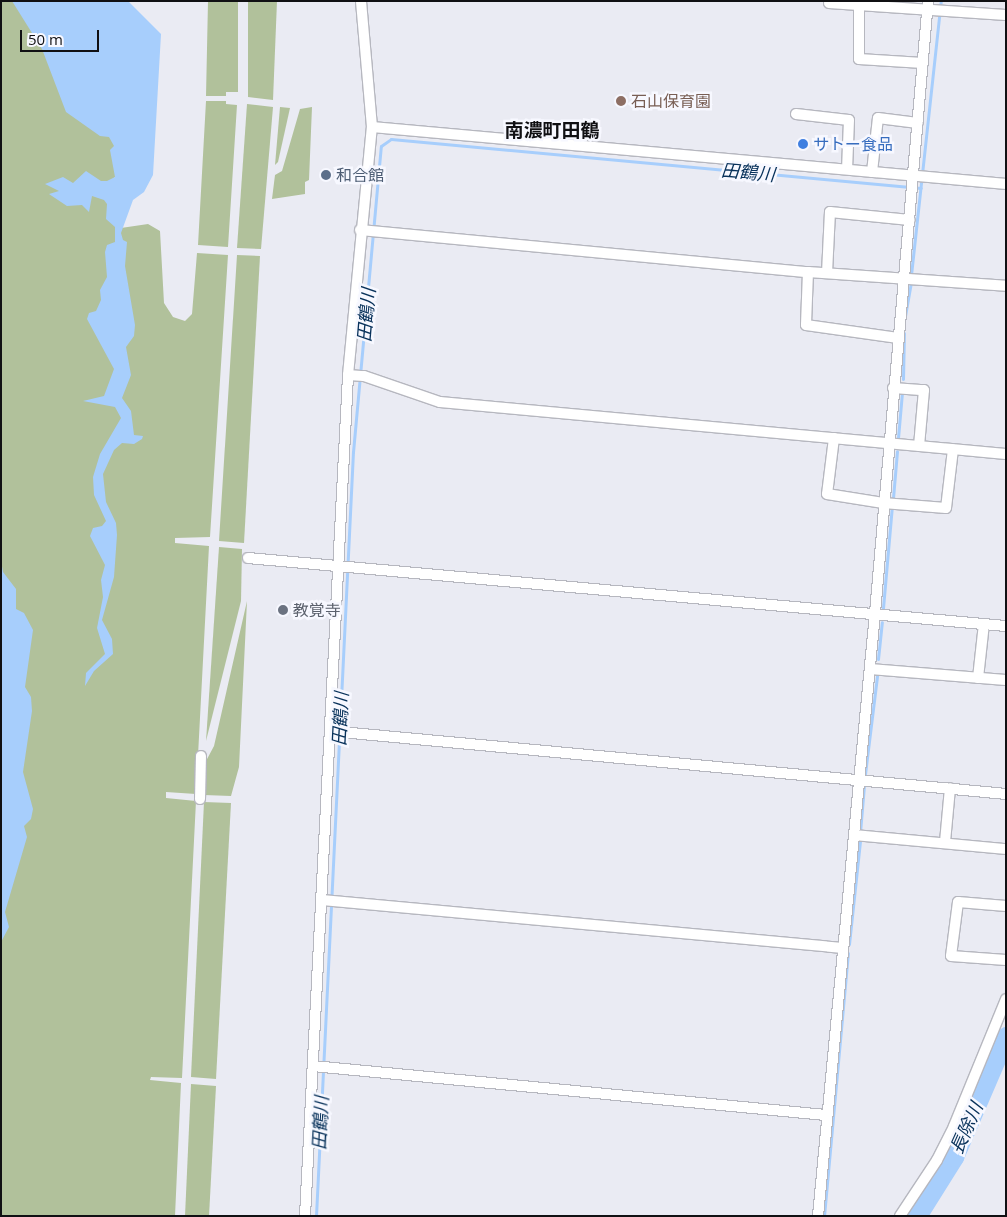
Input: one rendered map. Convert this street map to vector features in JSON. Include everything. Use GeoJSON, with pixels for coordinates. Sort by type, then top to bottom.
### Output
{"type":"FeatureCollection","features":[{"type":"Feature","properties":{"kind":"street"},"geometry":{"type":"LineString","coordinates":[[305,1216],[324,900],[350,375],[372,126],[361,1]]}},
{"type":"Feature","properties":{"kind":"street"},"geometry":{"type":"LineString","coordinates":[[828,3],[859,6],[929,6],[1006,15]]}},
{"type":"Feature","properties":{"kind":"street"},"geometry":{"type":"LineString","coordinates":[[859,6],[859,59],[923,63]]}},
{"type":"Feature","properties":{"kind":"street"},"geometry":{"type":"LineString","coordinates":[[818,1216],[826,1114],[875,613],[903,278],[912,196],[918,177],[918,123],[929,6]]}},
{"type":"Feature","properties":{"kind":"street"},"geometry":{"type":"LineString","coordinates":[[796,114],[849,120],[847,170]]}},
{"type":"Feature","properties":{"kind":"street"},"geometry":{"type":"LineString","coordinates":[[872,172],[878,118],[918,123]]}},
{"type":"Feature","properties":{"kind":"street"},"geometry":{"type":"LineString","coordinates":[[372,126],[1006,184]]}},
{"type":"Feature","properties":{"kind":"street"},"geometry":{"type":"LineString","coordinates":[[827,274],[830,212],[910,220]]}},
{"type":"Feature","properties":{"kind":"street"},"geometry":{"type":"LineString","coordinates":[[362,230],[827,274],[1006,286]]}},
{"type":"Feature","properties":{"kind":"street"},"geometry":{"type":"LineString","coordinates":[[808,272],[806,325],[898,338]]}},
{"type":"Feature","properties":{"kind":"street"},"geometry":{"type":"LineString","coordinates":[[350,375],[364,376],[440,402],[1006,454]]}},
{"type":"Feature","properties":{"kind":"street"},"geometry":{"type":"LineString","coordinates":[[894,388],[924,390],[919,446]]}},
{"type":"Feature","properties":{"kind":"street"},"geometry":{"type":"LineString","coordinates":[[834,438],[827,494],[883,503],[946,508],[953,449]]}},
{"type":"Feature","properties":{"kind":"street"},"geometry":{"type":"LineString","coordinates":[[248,558],[355,565],[1006,626]]}},
{"type":"Feature","properties":{"kind":"street"},"geometry":{"type":"LineString","coordinates":[[978,678],[984,624]]}},
{"type":"Feature","properties":{"kind":"street"},"geometry":{"type":"LineString","coordinates":[[870,668],[1006,680]]}},
{"type":"Feature","properties":{"kind":"street"},"geometry":{"type":"LineString","coordinates":[[331,732],[1006,794]]}},
{"type":"Feature","properties":{"kind":"street"},"geometry":{"type":"LineString","coordinates":[[200,799],[201,756]]}},
{"type":"Feature","properties":{"kind":"street"},"geometry":{"type":"LineString","coordinates":[[945,842],[950,788]]}},
{"type":"Feature","properties":{"kind":"street"},"geometry":{"type":"LineString","coordinates":[[854,835],[1006,849]]}},
{"type":"Feature","properties":{"kind":"street"},"geometry":{"type":"LineString","coordinates":[[324,900],[843,948]]}},
{"type":"Feature","properties":{"kind":"street"},"geometry":{"type":"LineString","coordinates":[[1006,906],[958,902],[951,956],[1006,960]]}},
{"type":"Feature","properties":{"kind":"street"},"geometry":{"type":"LineString","coordinates":[[900,1216],[937,1160],[954,1126],[1006,999]]}},
{"type":"Feature","properties":{"kind":"street"},"geometry":{"type":"LineString","coordinates":[[314,1066],[826,1114]]}},
{"type":"Feature","properties":{"kind":"green space"},"geometry":{"type":"Polygon","coordinates":[[[1,1],[76,1],[113,133],[118,170],[113,181],[121,228],[148,224],[160,231],[164,303],[173,317],[185,321],[192,314],[197,253],[228,255],[210,537],[175,538],[175,543],[209,546],[196,794],[166,792],[166,798],[196,801],[182,1078],[151,1077],[150,1080],[181,1083],[175,1216],[1,1216],[1,1]]]}},
{"type":"Feature","properties":{"kind":"green space"},"geometry":{"type":"Polygon","coordinates":[[[208,1],[238,1],[238,92],[226,92],[226,96],[206,96],[208,1]]]}},
{"type":"Feature","properties":{"kind":"green space"},"geometry":{"type":"Polygon","coordinates":[[[248,1],[277,1],[273,100],[248,97],[248,1]]]}},
{"type":"Feature","properties":{"kind":"green space"},"geometry":{"type":"Polygon","coordinates":[[[206,101],[226,101],[226,104],[237,105],[228,247],[198,245],[206,101]]]}},
{"type":"Feature","properties":{"kind":"green space"},"geometry":{"type":"Polygon","coordinates":[[[247,104],[273,107],[261,249],[237,248],[247,104]]]}},
{"type":"Feature","properties":{"kind":"green space"},"geometry":{"type":"Polygon","coordinates":[[[280,107],[290,108],[278,162],[275,165],[280,107]]]}},
{"type":"Feature","properties":{"kind":"green space"},"geometry":{"type":"Polygon","coordinates":[[[312,107],[309,180],[305,182],[305,194],[272,199],[275,175],[282,171],[300,109],[312,107]]]}},
{"type":"Feature","properties":{"kind":"green space"},"geometry":{"type":"Polygon","coordinates":[[[237,255],[260,256],[244,543],[219,541],[237,255]]]}},
{"type":"Feature","properties":{"kind":"green space"},"geometry":{"type":"Polygon","coordinates":[[[219,547],[242,549],[241,601],[206,741],[219,547]]]}},
{"type":"Feature","properties":{"kind":"green space"},"geometry":{"type":"Polygon","coordinates":[[[247,601],[239,767],[231,796],[204,795],[206,761],[214,746],[247,601]]]}},
{"type":"Feature","properties":{"kind":"green space"},"geometry":{"type":"Polygon","coordinates":[[[204,802],[231,803],[216,1079],[191,1077],[204,802]]]}},
{"type":"Feature","properties":{"kind":"green space"},"geometry":{"type":"Polygon","coordinates":[[[191,1084],[216,1086],[209,1216],[185,1216],[191,1084]]]}},
{"type":"Feature","properties":{"kind":"water"},"geometry":{"type":"Polygon","coordinates":[[[12,1],[128,1],[161,34],[153,175],[144,192],[133,200],[121,233],[123,240],[127,242],[125,266],[135,325],[134,336],[126,347],[131,375],[122,398],[131,411],[134,435],[143,436],[142,439],[134,444],[122,443],[114,450],[103,474],[106,502],[116,523],[117,535],[114,577],[102,620],[112,639],[113,654],[94,671],[85,686],[86,673],[105,654],[97,628],[103,597],[101,580],[105,565],[90,536],[93,528],[102,526],[106,521],[94,495],[93,477],[100,454],[121,418],[115,407],[83,401],[104,396],[114,369],[87,319],[89,313],[96,311],[101,300],[100,290],[107,277],[105,252],[107,245],[115,242],[115,227],[106,219],[107,204],[104,200],[92,196],[89,212],[82,205],[67,206],[49,194],[59,191],[45,184],[63,177],[73,183],[86,171],[101,181],[107,181],[115,177],[110,150],[114,146],[109,137],[100,136],[66,112],[42,49],[12,1]]]}},
{"type":"Feature","properties":{"kind":"water"},"geometry":{"type":"Polygon","coordinates":[[[1,561],[3,572],[16,589],[16,609],[24,613],[33,630],[25,687],[31,697],[32,711],[23,772],[33,809],[31,819],[24,826],[27,837],[5,912],[9,927],[1,942],[1,561]]]}},
{"type":"Feature","properties":{"kind":"waterway","name":"田鶴川"},"geometry":{"type":"LineString","coordinates":[[911,275],[941,1]]}},
{"type":"Feature","properties":{"kind":"waterway","name":"田鶴川"},"geometry":{"type":"LineString","coordinates":[[316,1216],[353,452],[381,146],[391,139],[921,188]]}},
{"type":"Feature","properties":{"kind":"waterway"},"geometry":{"type":"LineString","coordinates":[[905,316],[911,283]]}},
{"type":"Feature","properties":{"kind":"waterway"},"geometry":{"type":"LineString","coordinates":[[903,379],[904,333]]}},
{"type":"Feature","properties":{"kind":"waterway"},"geometry":{"type":"LineString","coordinates":[[898,438],[902,392]]}},
{"type":"Feature","properties":{"kind":"waterway"},"geometry":{"type":"LineString","coordinates":[[893,498],[897,451]]}},
{"type":"Feature","properties":{"kind":"waterway"},"geometry":{"type":"LineString","coordinates":[[883,608],[892,506]]}},
{"type":"Feature","properties":{"kind":"waterway"},"geometry":{"type":"LineString","coordinates":[[878,659],[882,622]]}},
{"type":"Feature","properties":{"kind":"waterway"},"geometry":{"type":"LineString","coordinates":[[865,774],[877,676]]}},
{"type":"Feature","properties":{"kind":"waterway"},"geometry":{"type":"LineString","coordinates":[[860,832],[864,785]]}},
{"type":"Feature","properties":{"kind":"waterway"},"geometry":{"type":"LineString","coordinates":[[849,944],[860,841]]}},
{"type":"Feature","properties":{"kind":"waterway"},"geometry":{"type":"LineString","coordinates":[[824,1216],[848,953]]}},
{"type":"Feature","properties":{"kind":"waterway","name":"長除川"},"geometry":{"type":"LineString","coordinates":[[917,1216],[954,1157],[1006,1036]]}},
{"type":"Feature","properties":{"kind":"place","name":"石山保育園"},"geometry":{"type":"Point","coordinates":[621,101]}},
{"type":"Feature","properties":{"kind":"place","name":"サトー食品"},"geometry":{"type":"Point","coordinates":[803,144]}},
{"type":"Feature","properties":{"kind":"place","name":"和合館"},"geometry":{"type":"Point","coordinates":[326,175]}},
{"type":"Feature","properties":{"kind":"place","name":"教覚寺"},"geometry":{"type":"Point","coordinates":[283,610]}},
{"type":"Feature","properties":{"kind":"district","name":"南濃町田鶴"},"geometry":{"type":"Point","coordinates":[552,131]}}]}
